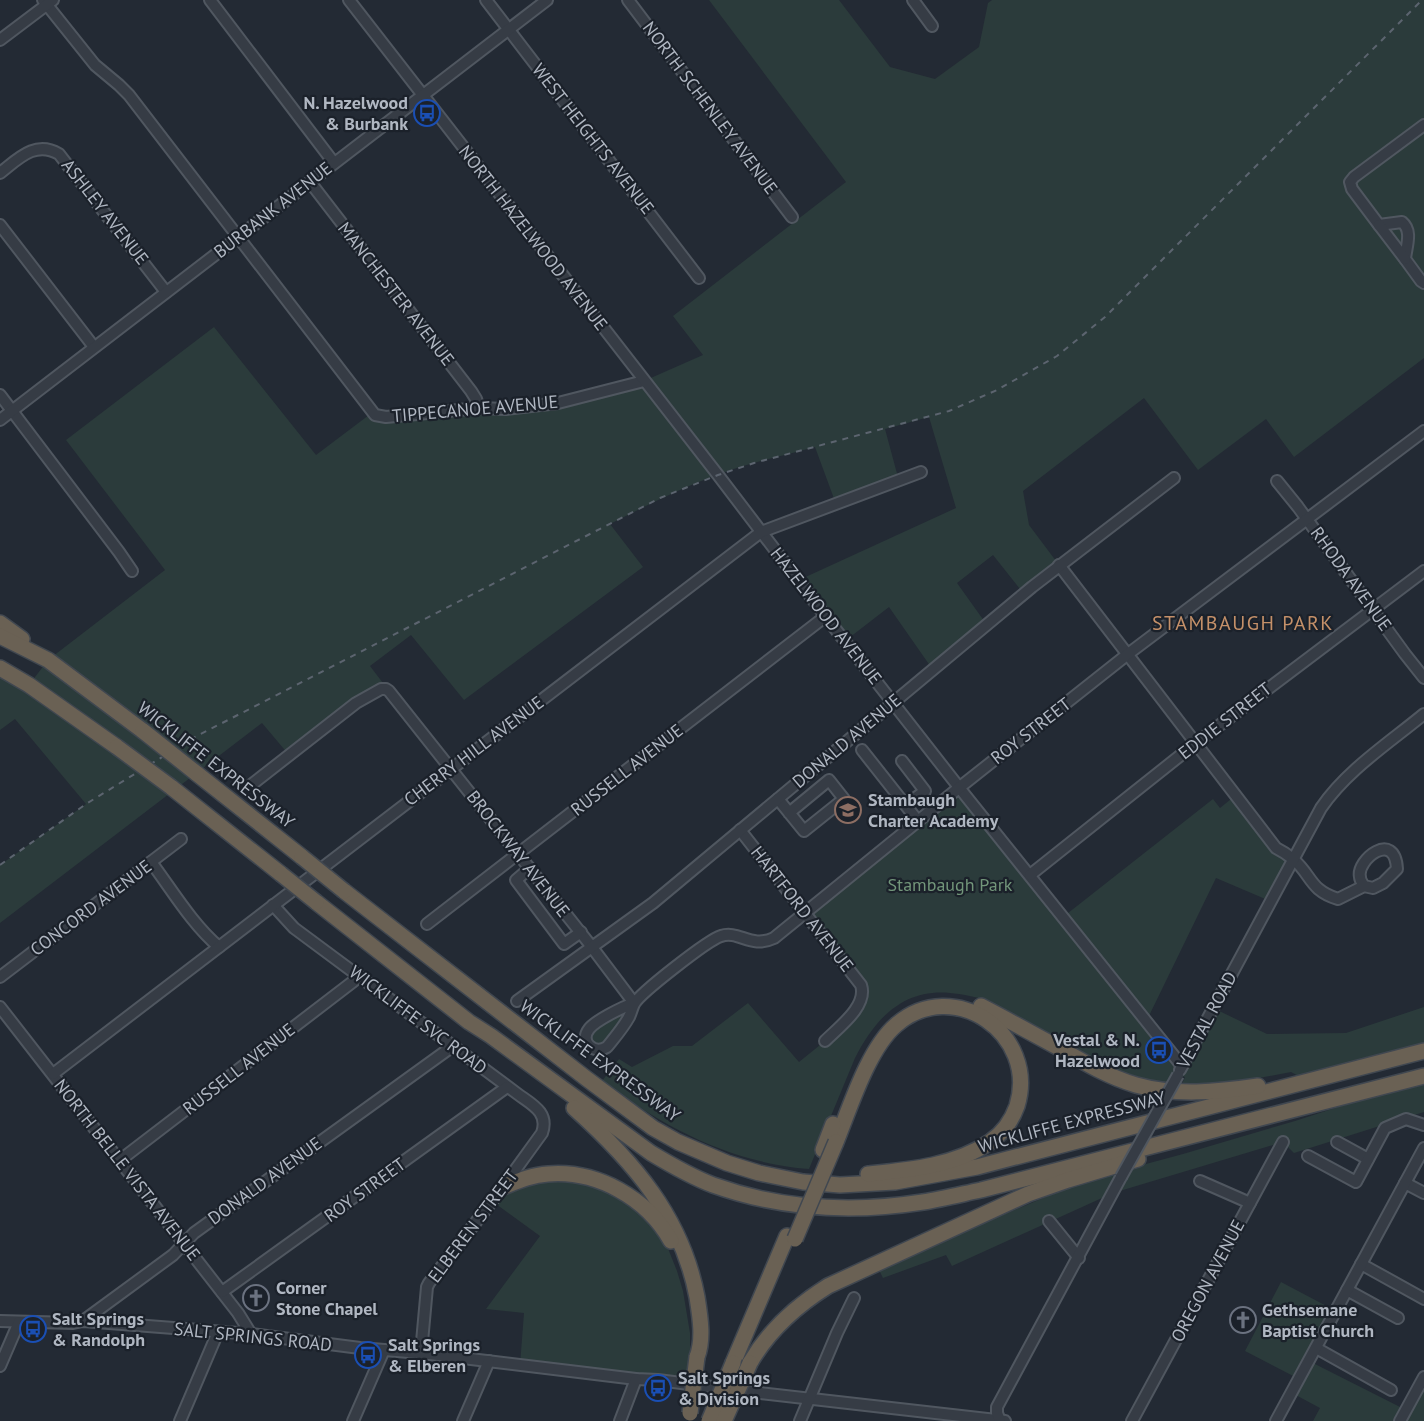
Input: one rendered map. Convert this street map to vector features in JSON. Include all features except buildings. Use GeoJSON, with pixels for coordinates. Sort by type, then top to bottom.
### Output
{"type":"FeatureCollection","features":[{"type":"Feature","properties":{"kind":"highway"},"geometry":{"type":"LineString","coordinates":[[0,622],[48,660]]}},
{"type":"Feature","properties":{"kind":"highway","name":"WICKLIFFE EXPRESSWAY"},"geometry":{"type":"LineString","coordinates":[[0,636],[48,660],[143,731],[344,891],[578,1073],[653,1128],[678,1142],[740,1168],[803,1182],[860,1185],[914,1180],[977,1167],[1424,1051]]}},
{"type":"Feature","properties":{"kind":"highway"},"geometry":{"type":"LineString","coordinates":[[0,668],[29,685],[117,747],[282,874],[468,1022],[487,1041],[563,1098],[588,1120],[632,1166],[667,1214],[680,1239],[693,1279],[700,1322],[701,1348],[697,1357],[689,1417]]}},
{"type":"Feature","properties":{"kind":"highway"},"geometry":{"type":"LineString","coordinates":[[722,1421],[742,1363],[829,1146],[861,1058],[873,1036],[899,1011],[918,1002],[934,998],[959,999],[977,1004],[1101,1071],[1147,1087],[1182,1091],[1212,1091],[1248,1087],[1292,1078],[1308,1081]]}},
{"type":"Feature","properties":{"kind":"highway"},"geometry":{"type":"LineString","coordinates":[[628,1109],[669,1132],[715,1151],[782,1171],[806,1175],[853,1175],[915,1168],[971,1152],[995,1138],[1007,1125],[1016,1109],[1020,1084],[1018,1063],[1012,1047],[988,1020],[959,1008],[931,1008],[906,1018],[887,1035],[872,1058],[829,1146]]}},
{"type":"Feature","properties":{"kind":"highway"},"geometry":{"type":"LineString","coordinates":[[468,1022],[491,1036],[651,1154],[680,1169],[711,1184],[745,1195],[779,1203],[837,1209],[861,1209],[925,1202],[981,1190],[1424,1076]]}},
{"type":"Feature","properties":{"kind":"highway"},"geometry":{"type":"LineString","coordinates":[[709,1421],[742,1363],[786,1317],[816,1293],[848,1276],[1028,1194],[1165,1151],[1244,1121]]}},
{"type":"Feature","properties":{"kind":"highway"},"geometry":{"type":"LineString","coordinates":[[503,1187],[536,1175],[571,1174],[611,1185],[626,1193],[645,1209],[666,1232],[681,1262],[691,1303],[697,1357]]}},
{"type":"Feature","properties":{"kind":"street"},"geometry":{"type":"LineString","coordinates":[[210,0],[334,163]]}},
{"type":"Feature","properties":{"kind":"street","name":"NORTH HAZELWOOD AVENUE"},"geometry":{"type":"LineString","coordinates":[[349,0],[718,475]]}},
{"type":"Feature","properties":{"kind":"street","name":"WEST HEIGHTS AVENUE"},"geometry":{"type":"LineString","coordinates":[[486,0],[699,278]]}},
{"type":"Feature","properties":{"kind":"street","name":"BURBANK AVENUE"},"geometry":{"type":"LineString","coordinates":[[0,420],[547,0]]}},
{"type":"Feature","properties":{"kind":"street","name":"NORTH SCHENLEY AVENUE"},"geometry":{"type":"LineString","coordinates":[[628,0],[792,217]]}},
{"type":"Feature","properties":{"kind":"street"},"geometry":{"type":"LineString","coordinates":[[913,0],[932,26]]}},
{"type":"Feature","properties":{"kind":"street"},"geometry":{"type":"LineString","coordinates":[[0,40],[47,2],[95,65],[129,94],[238,237]]}},
{"type":"Feature","properties":{"kind":"street"},"geometry":{"type":"LineString","coordinates":[[1424,125],[1350,182],[1352,189],[1424,284]]}},
{"type":"Feature","properties":{"kind":"street","name":"ASHLEY AVENUE"},"geometry":{"type":"LineString","coordinates":[[2,169],[37,148],[49,149],[59,154],[166,292]]}},
{"type":"Feature","properties":{"kind":"street","name":"MANCHESTER AVENUE"},"geometry":{"type":"LineString","coordinates":[[310,182],[471,391],[479,408]]}},
{"type":"Feature","properties":{"kind":"street"},"geometry":{"type":"LineString","coordinates":[[1379,225],[1402,222],[1407,226],[1408,235],[1404,259]]}},
{"type":"Feature","properties":{"kind":"street"},"geometry":{"type":"LineString","coordinates":[[0,225],[94,347]]}},
{"type":"Feature","properties":{"kind":"street","name":"TIPPECANOE AVENUE"},"geometry":{"type":"LineString","coordinates":[[238,237],[375,415],[386,417],[558,403],[644,381]]}},
{"type":"Feature","properties":{"kind":"street"},"geometry":{"type":"LineString","coordinates":[[0,395],[132,571]]}},
{"type":"Feature","properties":{"kind":"street","name":"ROY STREET"},"geometry":{"type":"LineString","coordinates":[[634,1003],[625,1024],[607,1047],[600,1050],[590,1047],[586,1039],[590,1028],[615,1011],[634,1003],[667,974],[719,937],[726,935],[752,942],[767,942],[774,938],[1128,654],[1424,431]]}},
{"type":"Feature","properties":{"kind":"street","name":"CHERRY HILL AVENUE"},"geometry":{"type":"LineString","coordinates":[[53,1074],[761,532],[921,472]]}},
{"type":"Feature","properties":{"kind":"street","name":"HAZELWOOD AVENUE"},"geometry":{"type":"LineString","coordinates":[[718,475],[1180,1070]]}},
{"type":"Feature","properties":{"kind":"street","name":"DONALD AVENUE"},"geometry":{"type":"LineString","coordinates":[[517,1001],[653,903],[1059,565],[1174,478]]}},
{"type":"Feature","properties":{"kind":"street","name":"RHODA AVENUE"},"geometry":{"type":"LineString","coordinates":[[1277,481],[1424,678]]}},
{"type":"Feature","properties":{"kind":"street"},"geometry":{"type":"LineString","coordinates":[[1059,565],[1276,848],[1293,859],[1315,886],[1326,895],[1338,899],[1364,886]]}},
{"type":"Feature","properties":{"kind":"street","name":"EDDIE STREET"},"geometry":{"type":"LineString","coordinates":[[1030,875],[1196,743],[1424,571]]}},
{"type":"Feature","properties":{"kind":"street","name":"RUSSELL AVENUE"},"geometry":{"type":"LineString","coordinates":[[427,924],[826,616]]}},
{"type":"Feature","properties":{"kind":"street","name":"BROCKWAY AVENUE"},"geometry":{"type":"LineString","coordinates":[[251,785],[348,710],[373,692],[384,688],[389,691],[581,932],[634,1003]]}},
{"type":"Feature","properties":{"kind":"street","name":"VESTAL ROAD"},"geometry":{"type":"LineString","coordinates":[[1000,1421],[997,1407],[1321,808],[1335,788],[1424,714]]}},
{"type":"Feature","properties":{"kind":"street"},"geometry":{"type":"LineString","coordinates":[[862,750],[918,821]]}},
{"type":"Feature","properties":{"kind":"street"},"geometry":{"type":"LineString","coordinates":[[902,761],[925,791],[906,805]]}},
{"type":"Feature","properties":{"kind":"street"},"geometry":{"type":"LineString","coordinates":[[778,799],[789,813],[804,831],[844,799],[829,780],[789,813]]}},
{"type":"Feature","properties":{"kind":"street","name":"HARTFORD AVENUE"},"geometry":{"type":"LineString","coordinates":[[740,830],[863,989],[861,1001],[856,1009],[825,1041]]}},
{"type":"Feature","properties":{"kind":"street","name":"CONCORD AVENUE"},"geometry":{"type":"LineString","coordinates":[[0,977],[181,839]]}},
{"type":"Feature","properties":{"kind":"street"},"geometry":{"type":"LineString","coordinates":[[151,862],[198,926],[219,947]]}},
{"type":"Feature","properties":{"kind":"street"},"geometry":{"type":"LineString","coordinates":[[530,868],[516,880],[564,944],[581,932]]}},
{"type":"Feature","properties":{"kind":"street","name":"WICKLIFFE SVC ROAD"},"geometry":{"type":"LineString","coordinates":[[273,905],[294,928],[540,1111],[544,1128],[537,1140]]}},
{"type":"Feature","properties":{"kind":"street","name":"RUSSELL AVENUE"},"geometry":{"type":"LineString","coordinates":[[119,1161],[359,977]]}},
{"type":"Feature","properties":{"kind":"street","name":"NORTH BELLE VISTA AVENUE"},"geometry":{"type":"LineString","coordinates":[[0,1007],[222,1292],[251,1334]]}},
{"type":"Feature","properties":{"kind":"street","name":"DONALD AVENUE"},"geometry":{"type":"LineString","coordinates":[[83,1322],[173,1255],[194,1233],[453,1046]]}},
{"type":"Feature","properties":{"kind":"street","name":"ROY STREET"},"geometry":{"type":"LineString","coordinates":[[222,1292],[507,1087]]}},
{"type":"Feature","properties":{"kind":"street"},"geometry":{"type":"LineString","coordinates":[[1308,1156],[1356,1182],[1385,1128],[1406,1119],[1424,1125]]}},
{"type":"Feature","properties":{"kind":"street","name":"ELBEREN STREET"},"geometry":{"type":"LineString","coordinates":[[421,1353],[427,1287],[537,1140]]}},
{"type":"Feature","properties":{"kind":"street","name":"OREGON AVENUE"},"geometry":{"type":"LineString","coordinates":[[1132,1421],[1283,1142]]}},
{"type":"Feature","properties":{"kind":"street"},"geometry":{"type":"LineString","coordinates":[[1337,1142],[1368,1159]]}},
{"type":"Feature","properties":{"kind":"street"},"geometry":{"type":"LineString","coordinates":[[1276,1421],[1424,1148]]}},
{"type":"Feature","properties":{"kind":"street"},"geometry":{"type":"LineString","coordinates":[[1200,1181],[1250,1203]]}},
{"type":"Feature","properties":{"kind":"street"},"geometry":{"type":"LineString","coordinates":[[1405,1183],[1424,1193]]}},
{"type":"Feature","properties":{"kind":"street"},"geometry":{"type":"LineString","coordinates":[[1049,1221],[1079,1258]]}},
{"type":"Feature","properties":{"kind":"street"},"geometry":{"type":"LineString","coordinates":[[1361,1264],[1424,1299]]}},
{"type":"Feature","properties":{"kind":"street"},"geometry":{"type":"LineString","coordinates":[[1347,1290],[1398,1318]]}},
{"type":"Feature","properties":{"kind":"street"},"geometry":{"type":"LineString","coordinates":[[800,1421],[854,1298]]}},
{"type":"Feature","properties":{"kind":"street","name":"SALT SPRINGS ROAD"},"geometry":{"type":"LineString","coordinates":[[0,1321],[83,1322],[251,1334],[810,1398],[940,1417],[1005,1421]]}},
{"type":"Feature","properties":{"kind":"street"},"geometry":{"type":"LineString","coordinates":[[0,1366],[19,1322]]}},
{"type":"Feature","properties":{"kind":"street"},"geometry":{"type":"LineString","coordinates":[[180,1421],[218,1332]]}},
{"type":"Feature","properties":{"kind":"street"},"geometry":{"type":"LineString","coordinates":[[1316,1348],[1391,1390]]}},
{"type":"Feature","properties":{"kind":"street"},"geometry":{"type":"LineString","coordinates":[[353,1421],[384,1350]]}},
{"type":"Feature","properties":{"kind":"street"},"geometry":{"type":"LineString","coordinates":[[463,1421],[489,1361]]}},
{"type":"Feature","properties":{"kind":"street"},"geometry":{"type":"LineString","coordinates":[[1400,1421],[1424,1377]]}},
{"type":"Feature","properties":{"kind":"street"},"geometry":{"type":"LineString","coordinates":[[620,1421],[636,1379]]}},
{"type":"Feature","properties":{"kind":"green space"},"geometry":{"type":"Polygon","coordinates":[[[709,0],[839,0],[890,67],[935,79],[979,47],[988,3],[992,0],[1424,0],[1424,358],[1294,457],[1266,419],[1198,470],[1144,398],[1023,491],[1029,525],[1059,565],[1024,594],[993,555],[957,583],[987,625],[933,670],[889,607],[845,641],[799,580],[956,508],[929,417],[885,429],[899,481],[836,504],[815,447],[716,475],[610,524],[643,567],[464,700],[411,635],[370,666],[389,691],[384,688],[289,755],[262,723],[0,923],[0,865],[86,804],[15,719],[0,730],[0,668],[29,685],[48,660],[165,570],[66,440],[214,327],[316,455],[373,412],[506,409],[644,381],[703,355],[673,316],[846,182],[709,0]]]}},
{"type":"Feature","properties":{"kind":"green space","name":"Stambaugh Park"},"geometry":{"type":"Polygon","coordinates":[[[960,787],[1063,917],[1213,799],[1220,808],[1236,795],[1276,848],[1293,859],[1270,901],[1216,878],[1146,1022],[1182,1065],[1213,1008],[1267,1034],[1346,1033],[1424,1007],[1424,1051],[1308,1081],[1291,1072],[1249,1080],[1181,1086],[1185,1077],[1172,1073],[1164,1086],[1108,1068],[982,999],[941,992],[924,994],[896,1006],[873,1029],[855,1058],[809,1169],[752,1159],[699,1140],[649,1113],[602,1081],[619,1059],[632,1067],[673,1046],[692,1046],[748,1003],[799,1062],[825,1041],[856,1009],[863,989],[805,913],[960,787]]]}},
{"type":"Feature","properties":{"kind":"green space"},"geometry":{"type":"Polygon","coordinates":[[[634,1003],[600,1050],[586,1035],[634,1003]]]}},
{"type":"Feature","properties":{"kind":"green space"},"geometry":{"type":"Polygon","coordinates":[[[1424,1079],[1424,1112],[1294,1153],[1283,1142],[1113,1193],[952,1266],[946,1255],[883,1278],[878,1268],[1083,1181],[1295,1121],[1424,1079]]]}},
{"type":"Feature","properties":{"kind":"green space"},"geometry":{"type":"Polygon","coordinates":[[[537,1180],[589,1182],[635,1205],[665,1241],[683,1291],[690,1333],[687,1376],[658,1380],[520,1365],[524,1313],[486,1309],[540,1236],[496,1204],[510,1192],[537,1180]]]}},
{"type":"Feature","properties":{"kind":"green space"},"geometry":{"type":"Polygon","coordinates":[[[1281,1282],[1336,1311],[1309,1361],[1406,1410],[1424,1377],[1424,1421],[1313,1421],[1320,1408],[1292,1393],[1299,1379],[1245,1351],[1281,1282]]]}},
{"type":"Feature","properties":{"kind":"railway"},"geometry":{"type":"LineString","coordinates":[[0,865],[86,804],[193,738],[660,498],[754,463],[949,411],[997,390],[1057,356],[1105,317],[1422,0]]}},
{"type":"Feature","properties":{"kind":"place","name":"N. Hazelwood & Burbank"},"geometry":{"type":"Point","coordinates":[427,113]}},
{"type":"Feature","properties":{"kind":"place","name":"Stambaugh Charter Academy"},"geometry":{"type":"Point","coordinates":[848,810]}},
{"type":"Feature","properties":{"kind":"place","name":"Vestal & N. Hazelwood"},"geometry":{"type":"Point","coordinates":[1159,1050]}},
{"type":"Feature","properties":{"kind":"place","name":"Corner Stone Chapel"},"geometry":{"type":"Point","coordinates":[256,1298]}},
{"type":"Feature","properties":{"kind":"place","name":"Gethsemane Baptist Church"},"geometry":{"type":"Point","coordinates":[1243,1320]}},
{"type":"Feature","properties":{"kind":"place","name":"Salt Springs & Randolph"},"geometry":{"type":"Point","coordinates":[33,1329]}},
{"type":"Feature","properties":{"kind":"place","name":"Salt Springs & Elberen"},"geometry":{"type":"Point","coordinates":[368,1355]}},
{"type":"Feature","properties":{"kind":"place","name":"Salt Springs & Division"},"geometry":{"type":"Point","coordinates":[658,1388]}},
{"type":"Feature","properties":{"kind":"district","name":"STAMBAUGH PARK"},"geometry":{"type":"Point","coordinates":[1243,623]}}]}
